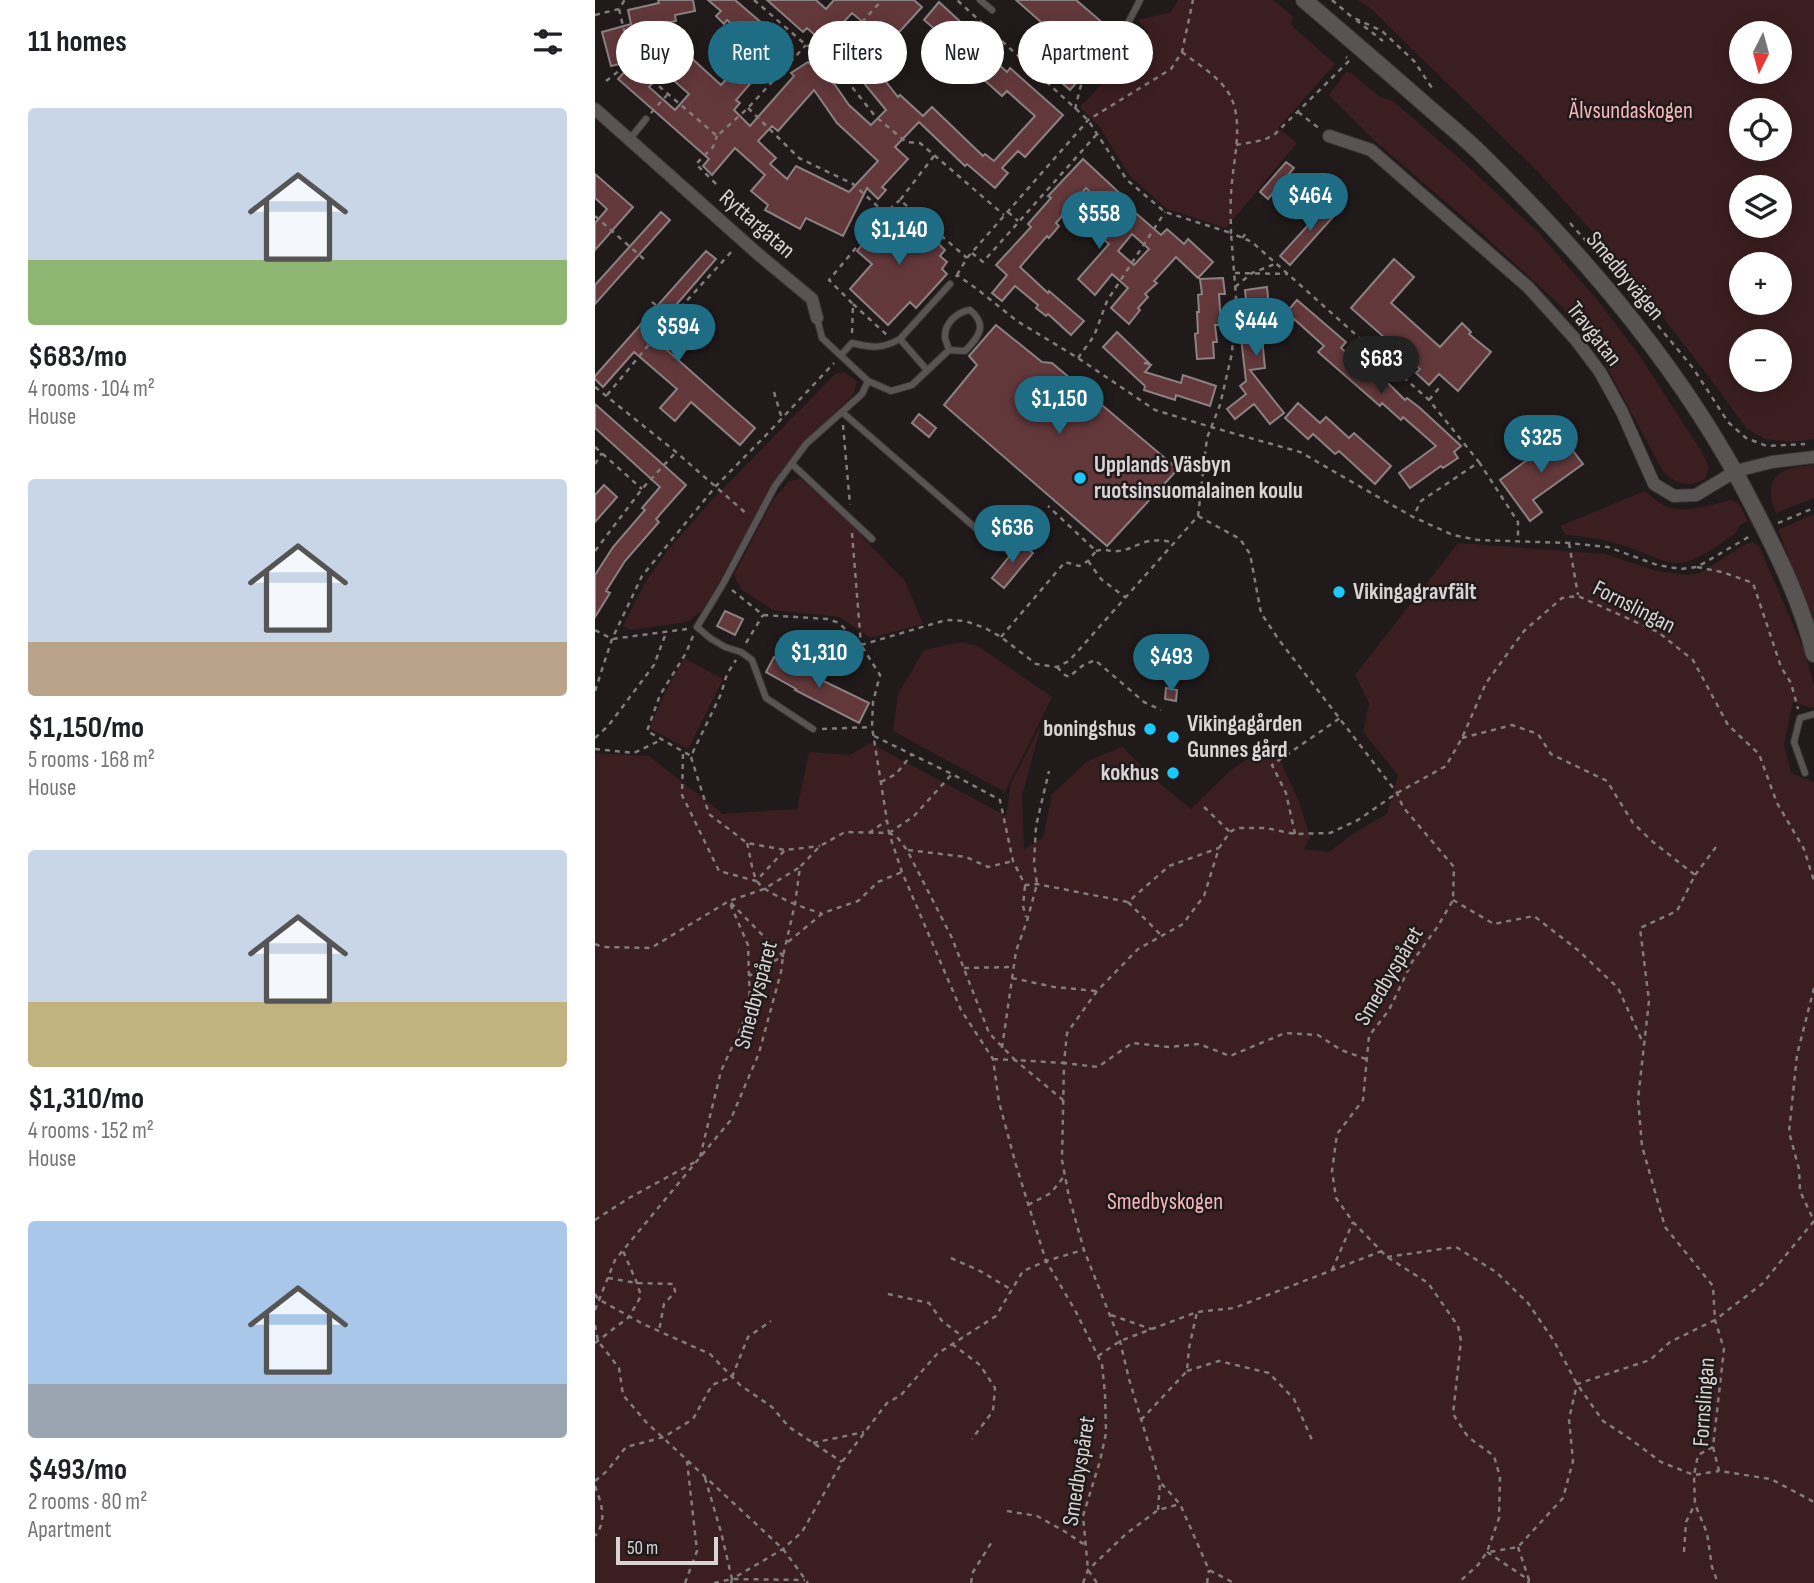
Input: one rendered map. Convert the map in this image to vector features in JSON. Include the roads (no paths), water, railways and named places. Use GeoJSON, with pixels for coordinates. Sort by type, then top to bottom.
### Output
{"type":"FeatureCollection","features":[{"type":"Feature","properties":{"kind":"street","name":"Smedbyvägen"},"geometry":{"type":"LineString","coordinates":[[1304,0],[1479,151],[1578,254],[1645,337],[1702,416],[1736,471],[1781,562],[1814,654]]}},
{"type":"Feature","properties":{"kind":"street","name":"Ryttargatan"},"geometry":{"type":"LineString","coordinates":[[595,110],[812,299],[817,318]]}},
{"type":"Feature","properties":{"kind":"street","name":"Travgatan"},"geometry":{"type":"LineString","coordinates":[[1329,136],[1371,150],[1528,287],[1576,340],[1600,372],[1622,412],[1654,484],[1674,496],[1696,495],[1736,471],[1814,457]]}},
{"type":"Feature","properties":{"kind":"lane"},"geometry":{"type":"LineString","coordinates":[[980,0],[992,10]]}},
{"type":"Feature","properties":{"kind":"lane"},"geometry":{"type":"LineString","coordinates":[[1129,21],[1140,0]]}},
{"type":"Feature","properties":{"kind":"lane"},"geometry":{"type":"LineString","coordinates":[[629,139],[646,118]]}},
{"type":"Feature","properties":{"kind":"lane"},"geometry":{"type":"LineString","coordinates":[[841,355],[852,343],[872,348],[890,345],[900,339],[950,284]]}},
{"type":"Feature","properties":{"kind":"lane"},"geometry":{"type":"LineString","coordinates":[[970,310],[978,316],[981,327],[977,340],[965,351],[949,349],[945,337],[950,321],[960,311],[970,310]]}},
{"type":"Feature","properties":{"kind":"lane","name":"Ryttargatan"},"geometry":{"type":"LineString","coordinates":[[817,318],[822,338],[868,381]]}},
{"type":"Feature","properties":{"kind":"lane"},"geometry":{"type":"LineString","coordinates":[[900,339],[927,370]]}},
{"type":"Feature","properties":{"kind":"lane"},"geometry":{"type":"LineString","coordinates":[[813,729],[766,698],[752,660],[710,638],[697,627],[775,486],[806,444],[862,394],[868,381],[891,391],[912,385],[949,349]]}},
{"type":"Feature","properties":{"kind":"lane"},"geometry":{"type":"LineString","coordinates":[[842,412],[994,544]]}},
{"type":"Feature","properties":{"kind":"lane"},"geometry":{"type":"LineString","coordinates":[[792,464],[872,539]]}},
{"type":"Feature","properties":{"kind":"lane"},"geometry":{"type":"LineString","coordinates":[[1805,773],[1794,742],[1800,718],[1814,714]]}},
{"type":"Feature","properties":{"kind":"place","name":"Upplands Väsbyn ruotsinsuomalainen koulu"},"geometry":{"type":"Point","coordinates":[1080,478]}},
{"type":"Feature","properties":{"kind":"place","name":"Vikingagravfält"},"geometry":{"type":"Point","coordinates":[1339,592]}},
{"type":"Feature","properties":{"kind":"place","name":"boningshus"},"geometry":{"type":"Point","coordinates":[1150,729]}},
{"type":"Feature","properties":{"kind":"place","name":"Vikingagården Gunnes gård"},"geometry":{"type":"Point","coordinates":[1173,737]}},
{"type":"Feature","properties":{"kind":"place","name":"kokhus"},"geometry":{"type":"Point","coordinates":[1173,773]}},
{"type":"Feature","properties":{"kind":"park label","name":"Älvsundaskogen"},"geometry":{"type":"Point","coordinates":[1631,111]}},
{"type":"Feature","properties":{"kind":"park label","name":"Smedbyskogen"},"geometry":{"type":"Point","coordinates":[1165,1202]}}]}
